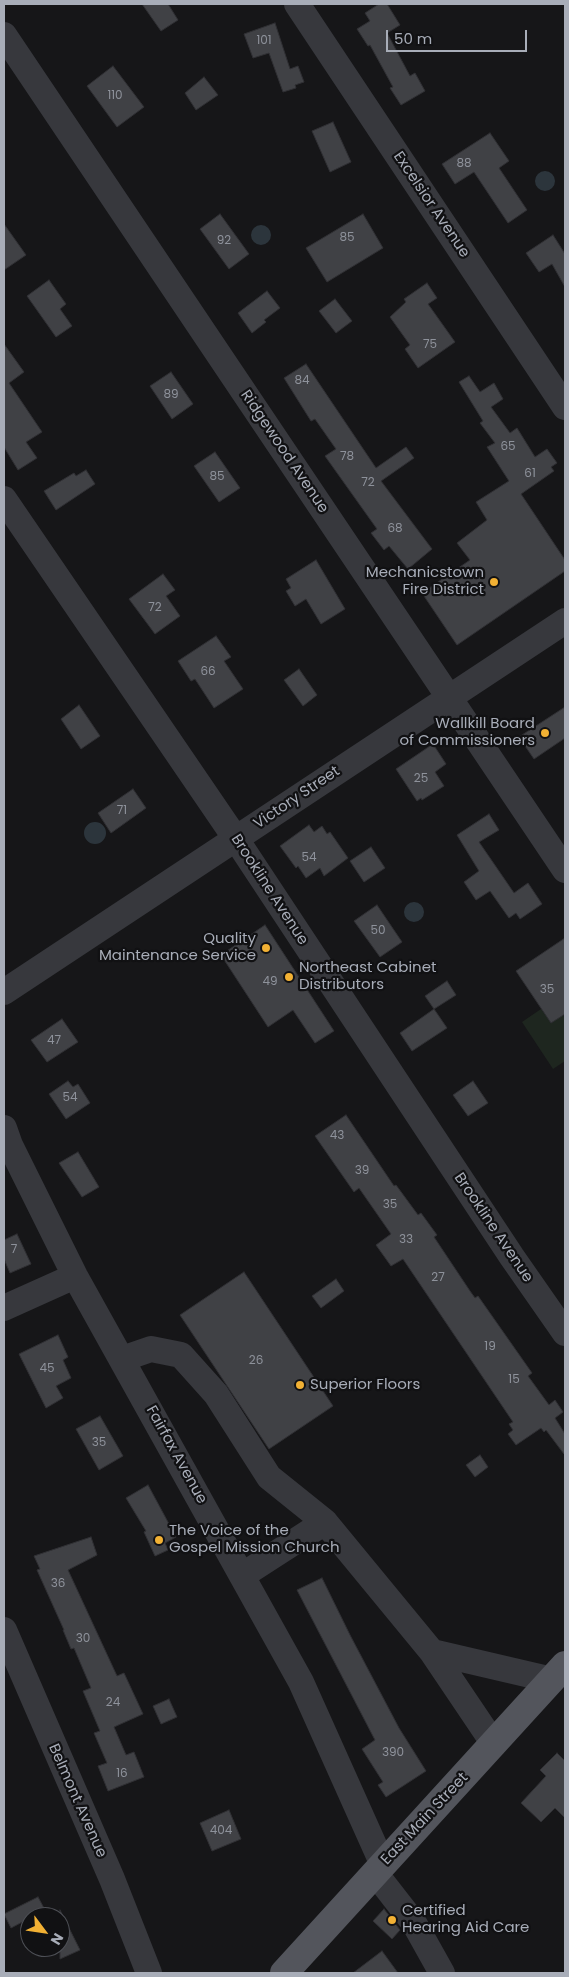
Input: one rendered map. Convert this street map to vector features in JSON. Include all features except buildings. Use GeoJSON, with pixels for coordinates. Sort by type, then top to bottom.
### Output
{"type":"FeatureCollection","features":[{"type":"Feature","properties":{"kind":"main road","name":"East Main Street"},"geometry":{"type":"LineString","coordinates":[[284,1973],[558,1672]]}},
{"type":"Feature","properties":{"kind":"street","name":"Excelsior Avenue"},"geometry":{"type":"LineString","coordinates":[[297,4],[565,407]]}},
{"type":"Feature","properties":{"kind":"street","name":"Ridgewood Avenue"},"geometry":{"type":"LineString","coordinates":[[4,35],[565,870]]}},
{"type":"Feature","properties":{"kind":"street","name":"Brookline Avenue"},"geometry":{"type":"LineString","coordinates":[[4,499],[236,839],[512,1257],[565,1333]]}},
{"type":"Feature","properties":{"kind":"street","name":"Victory Street"},"geometry":{"type":"LineString","coordinates":[[4,992],[565,620]]}},
{"type":"Feature","properties":{"kind":"street","name":"Fairfax Avenue"},"geometry":{"type":"LineString","coordinates":[[4,1128],[10,1145],[76,1276],[301,1682],[379,1869],[414,1923],[442,1973]]}},
{"type":"Feature","properties":{"kind":"street"},"geometry":{"type":"LineString","coordinates":[[4,1308],[76,1276]]}},
{"type":"Feature","properties":{"kind":"street"},"geometry":{"type":"LineString","coordinates":[[122,1360],[152,1349],[181,1355],[216,1394],[269,1477],[325,1522],[432,1652],[494,1744]]}},
{"type":"Feature","properties":{"kind":"street"},"geometry":{"type":"LineString","coordinates":[[243,1575],[325,1522]]}},
{"type":"Feature","properties":{"kind":"street","name":"Belmont Avenue"},"geometry":{"type":"LineString","coordinates":[[4,1630],[112,1879],[149,1973]]}},
{"type":"Feature","properties":{"kind":"street"},"geometry":{"type":"LineString","coordinates":[[432,1652],[558,1672]]}},
{"type":"Feature","properties":{"kind":"shaded area"},"geometry":{"type":"Polygon","coordinates":[[[541,171],[549,171],[555,177],[555,185],[549,191],[541,191],[535,185],[535,177],[541,171]]]}},
{"type":"Feature","properties":{"kind":"shaded area"},"geometry":{"type":"Polygon","coordinates":[[[261,225],[268,228],[271,235],[268,242],[261,245],[254,242],[251,235],[254,228],[261,225]]]}},
{"type":"Feature","properties":{"kind":"shaded area"},"geometry":{"type":"Polygon","coordinates":[[[95,822],[103,825],[106,833],[103,841],[95,844],[87,841],[84,833],[87,825],[95,822]]]}},
{"type":"Feature","properties":{"kind":"shaded area"},"geometry":{"type":"Polygon","coordinates":[[[410,902],[418,902],[424,908],[424,916],[418,922],[410,922],[404,916],[404,908],[410,902]]]}},
{"type":"Feature","properties":{"kind":"shaded area"},"geometry":{"type":"Polygon","coordinates":[[[541,1009],[551,1023],[563,1015],[565,1018],[565,1061],[553,1069],[522,1022],[541,1009]]]}},
{"type":"Feature","properties":{"kind":"place","name":"Mechanicstown Fire District"},"geometry":{"type":"Point","coordinates":[494,582]}},
{"type":"Feature","properties":{"kind":"place","name":"Wallkill Board of Commissioners"},"geometry":{"type":"Point","coordinates":[545,733]}},
{"type":"Feature","properties":{"kind":"place","name":"Quality Maintenance Service"},"geometry":{"type":"Point","coordinates":[266,948]}},
{"type":"Feature","properties":{"kind":"place","name":"Northeast Cabinet Distributors"},"geometry":{"type":"Point","coordinates":[289,977]}},
{"type":"Feature","properties":{"kind":"place","name":"Superior Floors"},"geometry":{"type":"Point","coordinates":[300,1385]}},
{"type":"Feature","properties":{"kind":"place","name":"The Voice of the Gospel Mission Church"},"geometry":{"type":"Point","coordinates":[159,1540]}},
{"type":"Feature","properties":{"kind":"place","name":"Certified Hearing Aid Care"},"geometry":{"type":"Point","coordinates":[392,1920]}}]}
